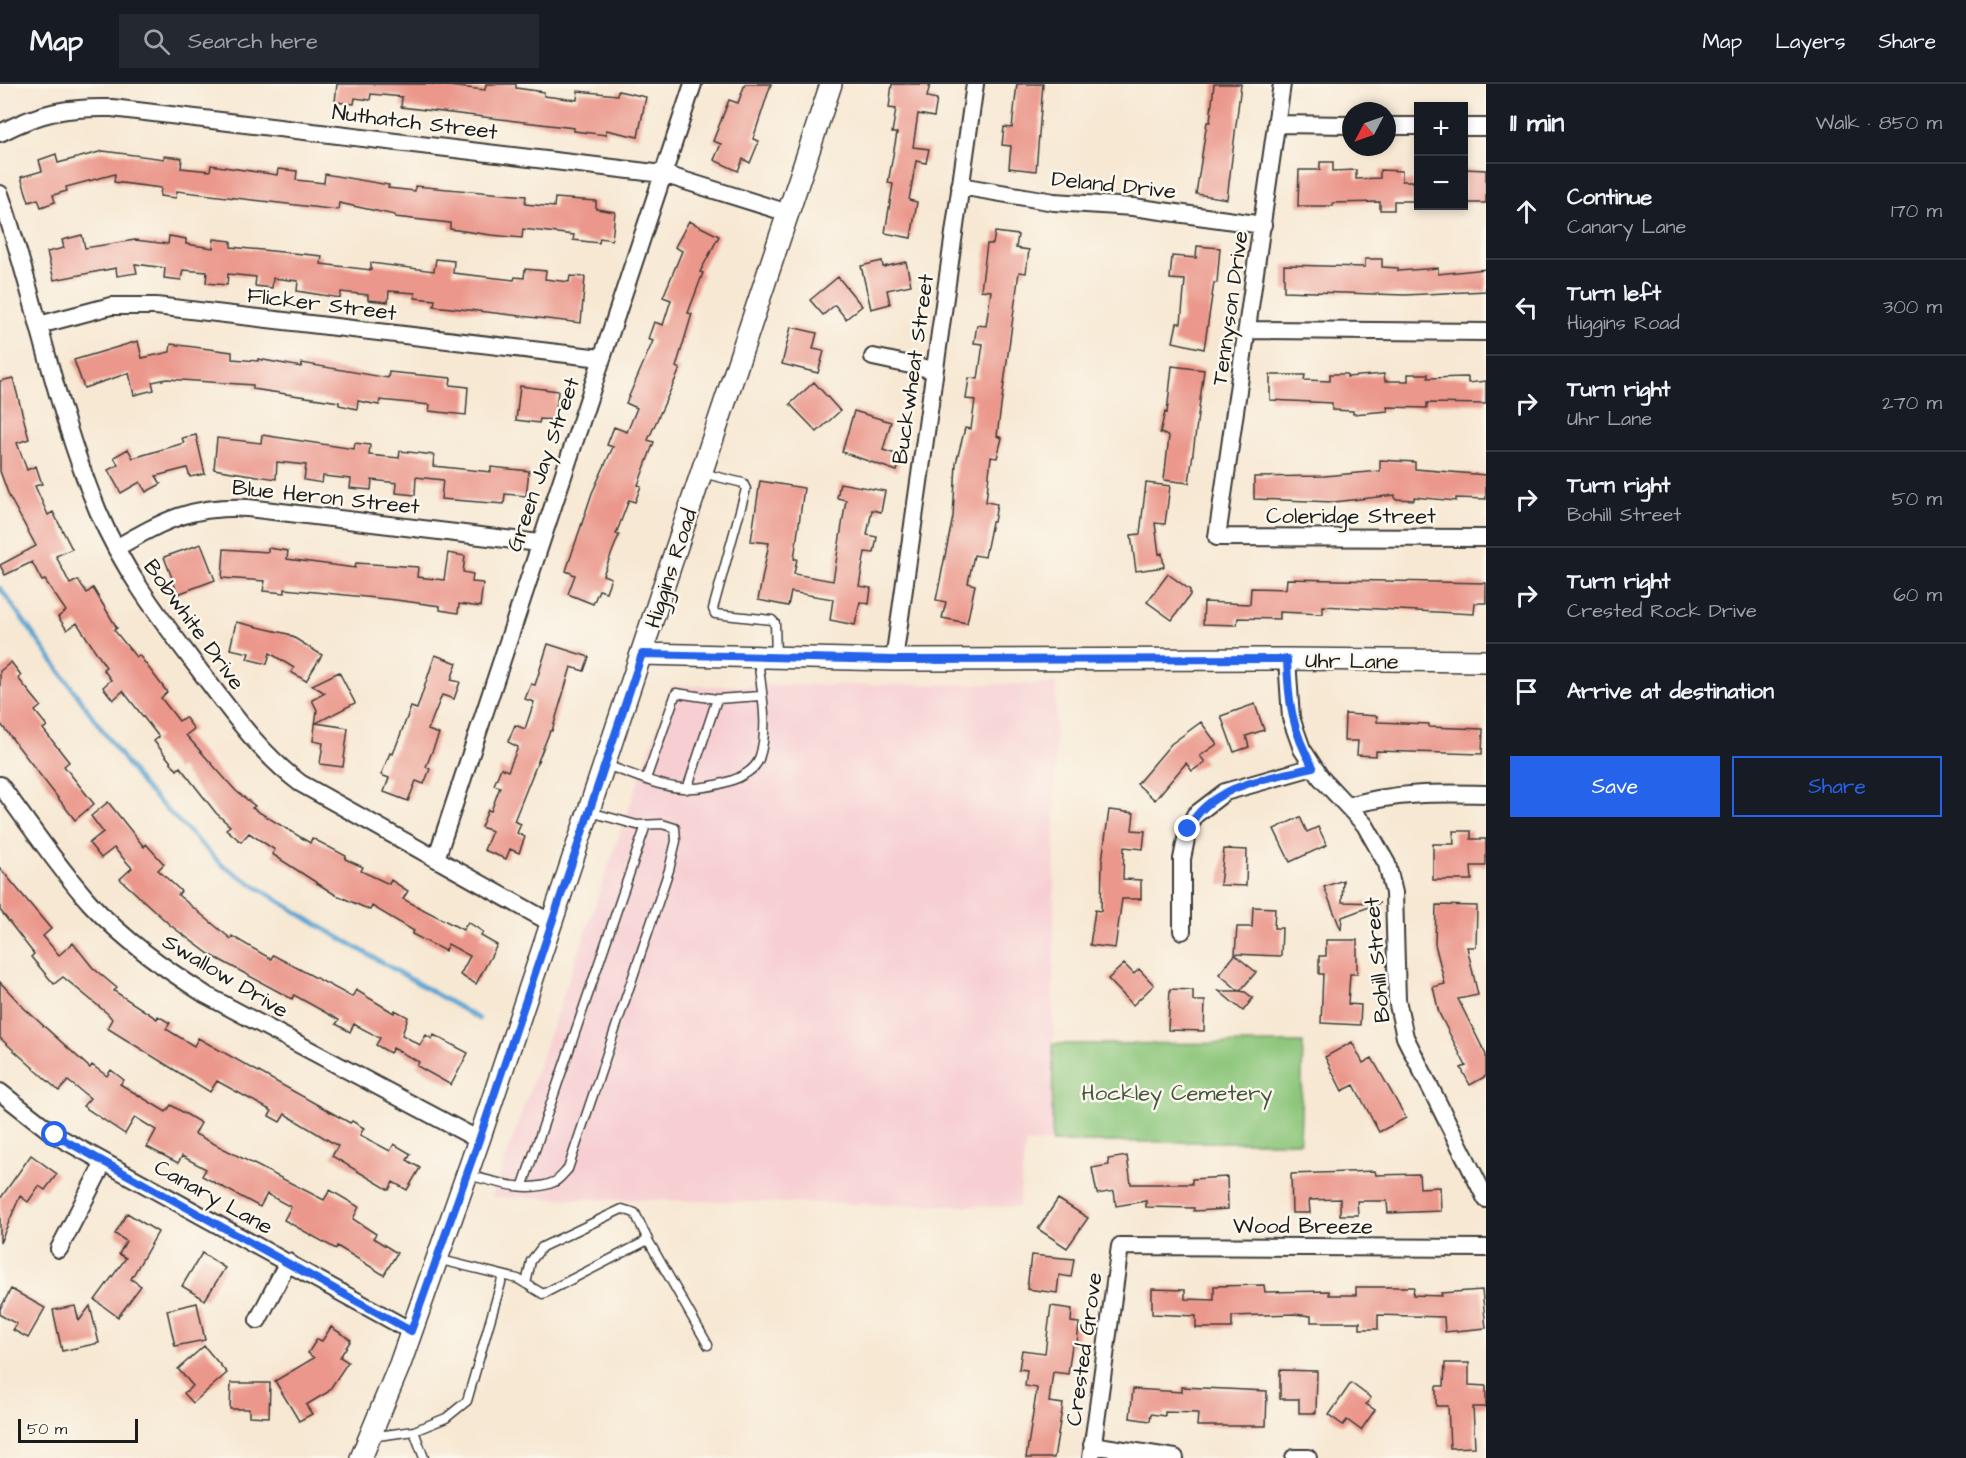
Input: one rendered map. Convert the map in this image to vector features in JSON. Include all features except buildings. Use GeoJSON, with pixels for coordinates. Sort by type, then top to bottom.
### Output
{"type":"FeatureCollection","features":[{"type":"Feature","properties":{"kind":"street","name":"Green Jay Street"},"geometry":{"type":"LineString","coordinates":[[436,859],[693,84]]}},
{"type":"Feature","properties":{"kind":"street","name":"Higgins Road"},"geometry":{"type":"LineString","coordinates":[[361,1458],[437,1259],[553,924],[831,84]]}},
{"type":"Feature","properties":{"kind":"street","name":"Buckwheat Street"},"geometry":{"type":"LineString","coordinates":[[894,660],[975,84]]}},
{"type":"Feature","properties":{"kind":"street","name":"Tennyson Drive"},"geometry":{"type":"LineString","coordinates":[[1216,537],[1249,330],[1282,84]]}},
{"type":"Feature","properties":{"kind":"street","name":"Nuthatch Street"},"geometry":{"type":"LineString","coordinates":[[0,133],[32,117],[58,110],[112,108],[663,174],[788,213]]}},
{"type":"Feature","properties":{"kind":"street"},"geometry":{"type":"LineString","coordinates":[[1277,124],[1342,125]]}},
{"type":"Feature","properties":{"kind":"street"},"geometry":{"type":"LineString","coordinates":[[1396,126],[1414,126]]}},
{"type":"Feature","properties":{"kind":"street"},"geometry":{"type":"LineString","coordinates":[[1468,127],[1486,128]]}},
{"type":"Feature","properties":{"kind":"street","name":"Deland Drive"},"geometry":{"type":"LineString","coordinates":[[960,186],[1054,202],[1132,207],[1263,225]]}},
{"type":"Feature","properties":{"kind":"street","name":"Bobwhite Drive"},"geometry":{"type":"LineString","coordinates":[[0,194],[75,453],[98,513],[116,548],[162,621],[266,755],[300,783],[553,924]]}},
{"type":"Feature","properties":{"kind":"street","name":"Flicker Street"},"geometry":{"type":"LineString","coordinates":[[39,324],[111,306],[156,306],[602,358]]}},
{"type":"Feature","properties":{"kind":"street"},"geometry":{"type":"LineString","coordinates":[[1249,330],[1486,332]]}},
{"type":"Feature","properties":{"kind":"street"},"geometry":{"type":"LineString","coordinates":[[873,357],[934,370]]}},
{"type":"Feature","properties":{"kind":"street","name":"Blue Heron Street"},"geometry":{"type":"LineString","coordinates":[[116,548],[172,518],[219,507],[248,508],[539,543]]}},
{"type":"Feature","properties":{"kind":"street","name":"Coleridge Street"},"geometry":{"type":"LineString","coordinates":[[1216,537],[1486,538]]}},
{"type":"Feature","properties":{"kind":"street","name":"Uhr Lane"},"geometry":{"type":"LineString","coordinates":[[642,654],[894,660],[1486,661]]}},
{"type":"Feature","properties":{"kind":"street","name":"Bohill Street"},"geometry":{"type":"LineString","coordinates":[[1287,659],[1291,718],[1302,749],[1313,767],[1365,825],[1381,850],[1394,893],[1397,1000],[1406,1037],[1486,1198]]}},
{"type":"Feature","properties":{"kind":"street"},"geometry":{"type":"LineString","coordinates":[[1182,931],[1182,859],[1188,829],[1195,815],[1225,792],[1313,767]]}},
{"type":"Feature","properties":{"kind":"street","name":"Swallow Drive"},"geometry":{"type":"LineString","coordinates":[[0,785],[91,903],[126,938],[164,968],[206,995],[479,1140]]}},
{"type":"Feature","properties":{"kind":"street"},"geometry":{"type":"LineString","coordinates":[[1348,806],[1394,795],[1486,794]]}},
{"type":"Feature","properties":{"kind":"street","name":"Canary Lane"},"geometry":{"type":"LineString","coordinates":[[0,1092],[55,1135],[411,1331]]}},
{"type":"Feature","properties":{"kind":"street"},"geometry":{"type":"LineString","coordinates":[[59,1249],[104,1162]]}},
{"type":"Feature","properties":{"kind":"street","name":"Wood Breeze"},"geometry":{"type":"LineString","coordinates":[[1119,1246],[1486,1248]]}},
{"type":"Feature","properties":{"kind":"street","name":"Crested Grove"},"geometry":{"type":"LineString","coordinates":[[1092,1451],[1119,1246]]}},
{"type":"Feature","properties":{"kind":"street"},"geometry":{"type":"LineString","coordinates":[[258,1320],[288,1262]]}},
{"type":"Feature","properties":{"kind":"street"},"geometry":{"type":"LineString","coordinates":[[1092,1451],[1175,1458]]}},
{"type":"Feature","properties":{"kind":"street"},"geometry":{"type":"LineString","coordinates":[[1294,1458],[1308,1458]]}},
{"type":"Feature","properties":{"kind":"lane"},"geometry":{"type":"LineString","coordinates":[[605,765],[670,787],[696,790],[741,777],[758,761],[765,730],[761,696],[766,657],[775,623],[772,620],[715,614],[712,609],[746,489],[743,483],[702,472]]}},
{"type":"Feature","properties":{"kind":"lane"},"geometry":{"type":"LineString","coordinates":[[646,779],[676,693],[717,699],[761,696]]}},
{"type":"Feature","properties":{"kind":"lane"},"geometry":{"type":"LineString","coordinates":[[687,789],[717,699]]}},
{"type":"Feature","properties":{"kind":"lane"},"geometry":{"type":"LineString","coordinates":[[467,1175],[537,1186],[555,1182],[568,1169],[676,841],[675,828],[662,824],[637,825],[590,812]]}},
{"type":"Feature","properties":{"kind":"lane"},"geometry":{"type":"LineString","coordinates":[[523,1185],[646,825]]}},
{"type":"Feature","properties":{"kind":"lane"},"geometry":{"type":"LineString","coordinates":[[526,1284],[531,1261],[542,1247],[622,1209],[634,1213],[708,1345]]}},
{"type":"Feature","properties":{"kind":"lane"},"geometry":{"type":"LineString","coordinates":[[437,1259],[503,1276],[526,1284],[543,1294],[648,1240]]}},
{"type":"Feature","properties":{"kind":"lane"},"geometry":{"type":"LineString","coordinates":[[370,1437],[414,1431],[446,1418],[467,1401],[503,1276]]}},
{"type":"Feature","properties":{"kind":"lane"},"geometry":{"type":"LineString","coordinates":[[414,1431],[424,1458]]}},
{"type":"Feature","properties":{"kind":"shaded area"},"geometry":{"type":"Polygon","coordinates":[[[1056,684],[1052,1142],[1025,1144],[1019,1207],[492,1197],[672,686],[1056,684]]]}},
{"type":"Feature","properties":{"kind":"green space","name":"Hockley Cemetery"},"geometry":{"type":"Polygon","coordinates":[[[1303,1043],[1300,1142],[1052,1142],[1053,1044],[1303,1043]]]}},
{"type":"Feature","properties":{"kind":"waterway"},"geometry":{"type":"LineString","coordinates":[[0,588],[142,785],[222,865],[311,921],[479,1019]]}},
{"type":"Feature","properties":{"kind":"route"},"geometry":{"type":"LineString","coordinates":[[55,1135],[411,1331],[553,924],[642,654],[894,660],[1287,659],[1291,718],[1302,749],[1313,767],[1225,792],[1195,815],[1188,829]]}}]}
